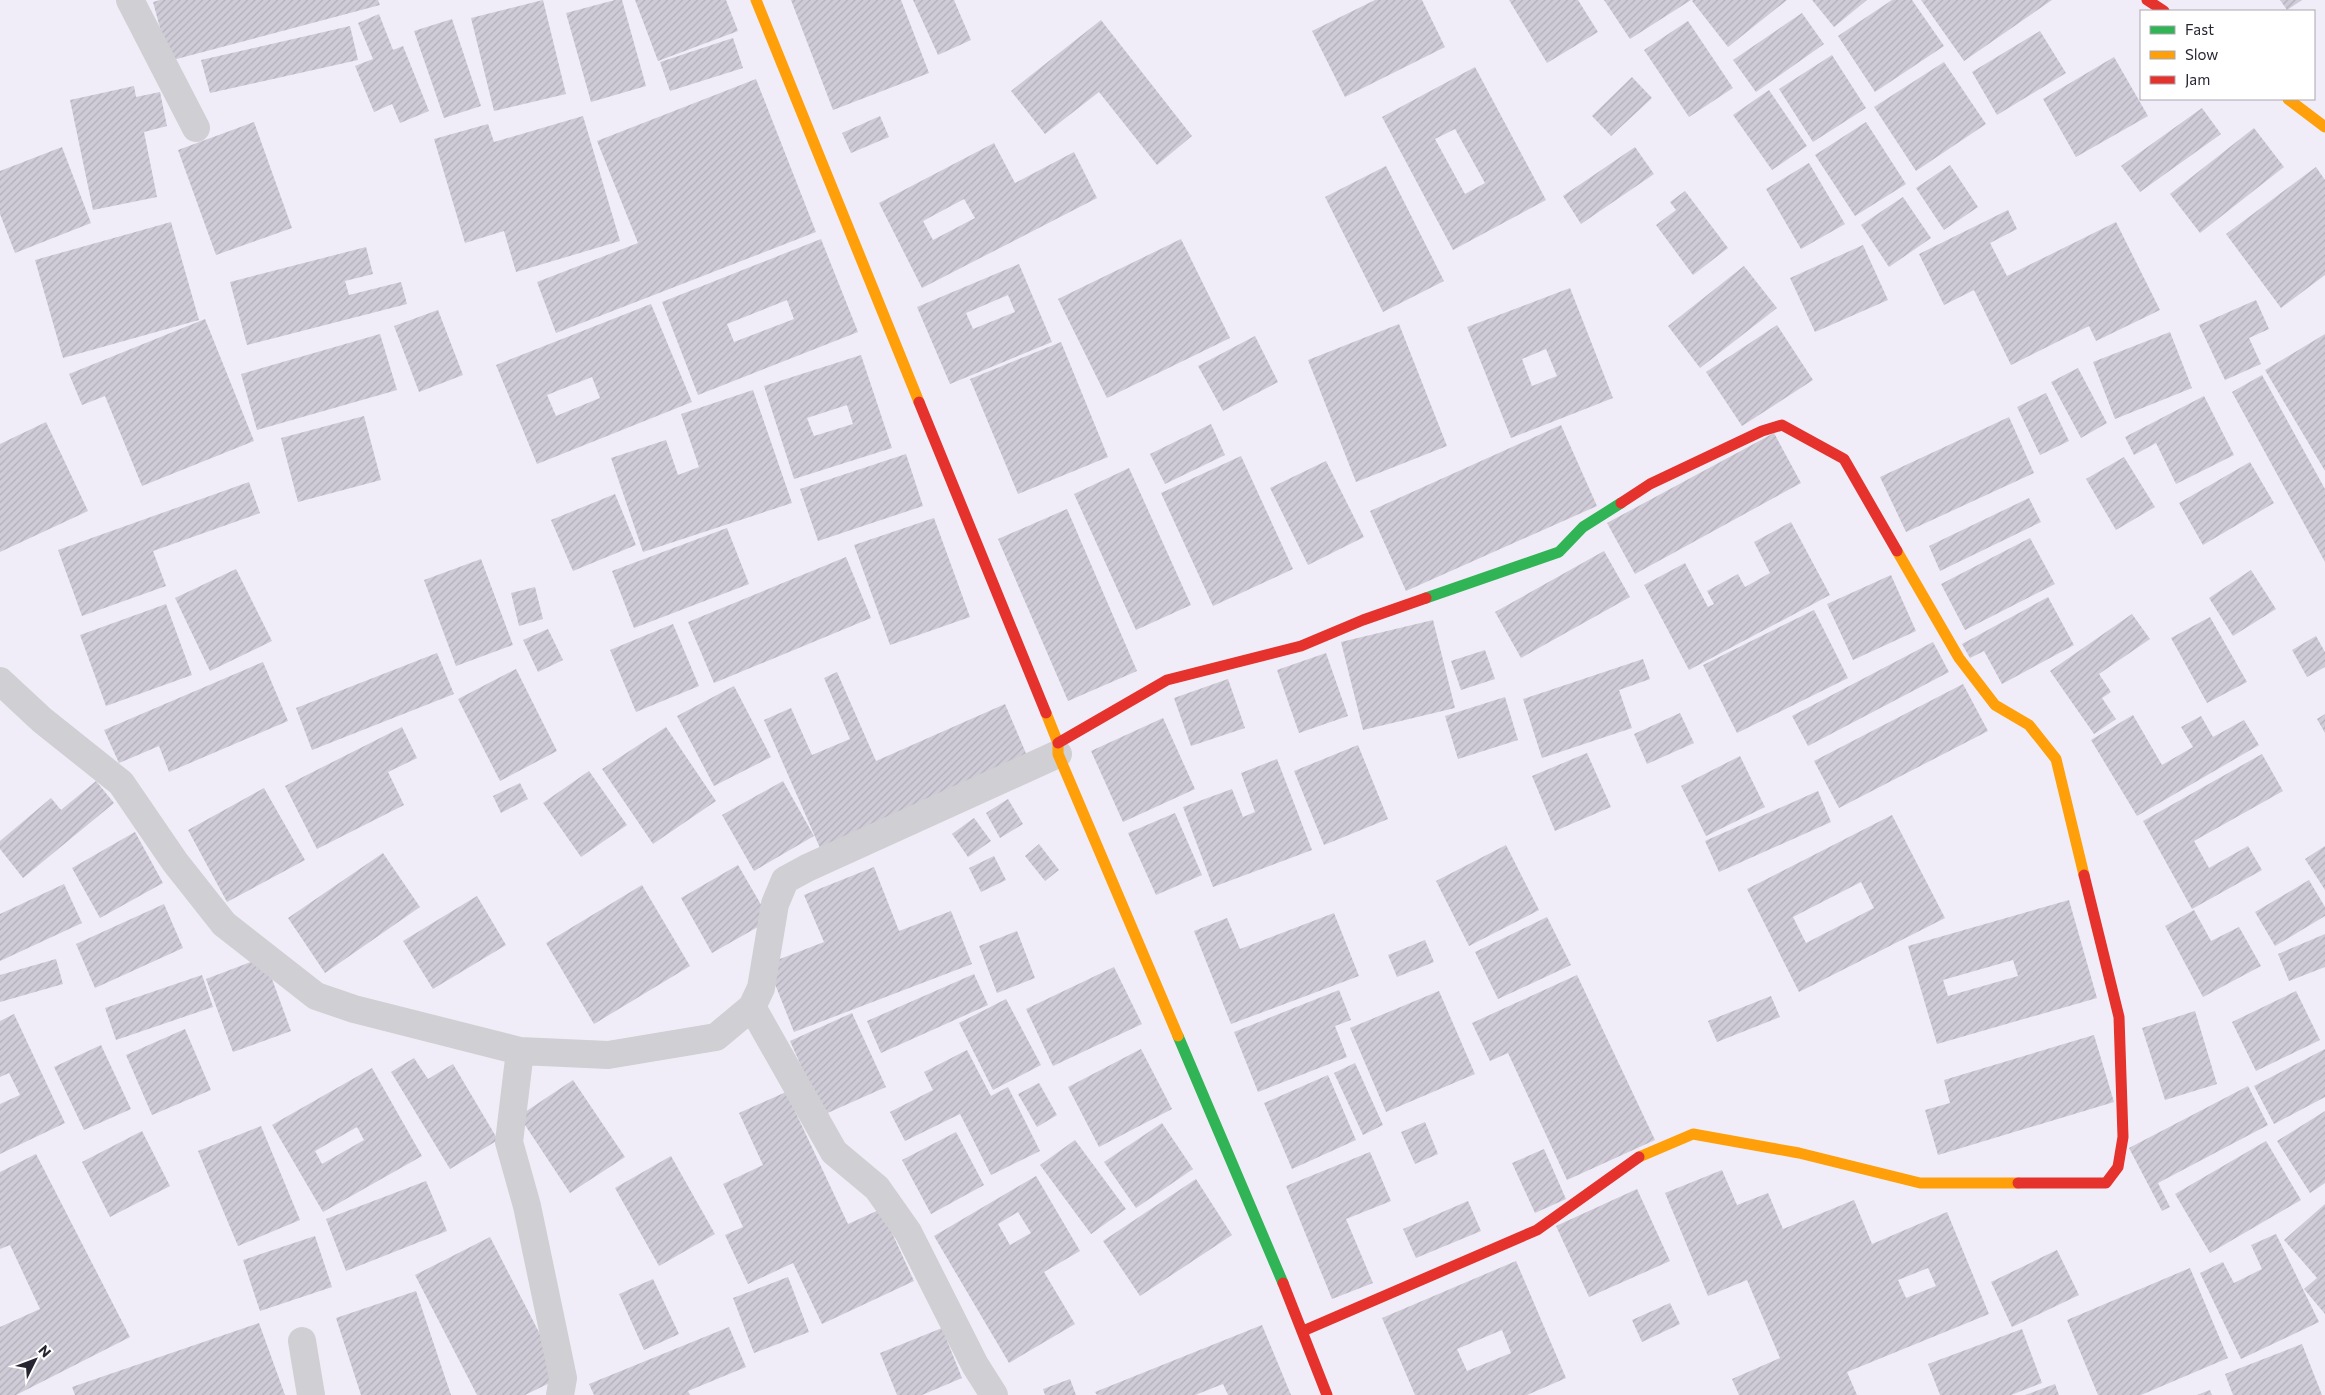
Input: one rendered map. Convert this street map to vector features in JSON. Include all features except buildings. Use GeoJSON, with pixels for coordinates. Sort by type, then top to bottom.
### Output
{"type":"FeatureCollection","features":[{"type":"Feature","properties":{"kind":"street"},"geometry":{"type":"LineString","coordinates":[[130,0],[196,128]]}},
{"type":"Feature","properties":{"kind":"street"},"geometry":{"type":"LineString","coordinates":[[756,0],[1058,748],[1303,1331],[1327,1395]]}},
{"type":"Feature","properties":{"kind":"street"},"geometry":{"type":"LineString","coordinates":[[2147,0],[2162,10]]}},
{"type":"Feature","properties":{"kind":"street"},"geometry":{"type":"LineString","coordinates":[[2289,100],[2325,127]]}},
{"type":"Feature","properties":{"kind":"street"},"geometry":{"type":"LineString","coordinates":[[0,681],[42,720],[122,783],[175,862],[224,924],[316,996],[354,1009],[520,1052],[608,1055],[716,1037],[752,1007],[761,988],[775,904],[785,880],[1058,748],[1167,680],[1300,646],[1363,620],[1559,552],[1583,527],[1650,484],[1762,432],[1782,425],[1844,459],[1959,658],[1995,705],[2029,725],[2056,759],[2119,1017],[2122,1137],[2118,1167],[2106,1183],[1920,1183],[1799,1153],[1693,1134],[1645,1153],[1537,1230],[1303,1331]]}},
{"type":"Feature","properties":{"kind":"street"},"geometry":{"type":"LineString","coordinates":[[752,1007],[834,1152],[877,1188],[908,1232],[976,1366],[994,1395]]}},
{"type":"Feature","properties":{"kind":"street"},"geometry":{"type":"LineString","coordinates":[[520,1052],[509,1142],[527,1206],[563,1378],[560,1395]]}},
{"type":"Feature","properties":{"kind":"street"},"geometry":{"type":"LineString","coordinates":[[302,1341],[311,1395]]}},
{"type":"Feature","properties":{"kind":"traffic: fast"},"geometry":{"type":"LineString","coordinates":[[1426,598],[1559,552],[1583,527],[1621,503]]}},
{"type":"Feature","properties":{"kind":"traffic: fast"},"geometry":{"type":"LineString","coordinates":[[1178,1036],[1283,1283]]}},
{"type":"Feature","properties":{"kind":"traffic: slow"},"geometry":{"type":"LineString","coordinates":[[756,0],[919,402]]}},
{"type":"Feature","properties":{"kind":"traffic: slow"},"geometry":{"type":"LineString","coordinates":[[2289,100],[2325,127]]}},
{"type":"Feature","properties":{"kind":"traffic: slow"},"geometry":{"type":"LineString","coordinates":[[1897,551],[1959,658],[1995,705],[2029,725],[2056,759],[2084,875]]}},
{"type":"Feature","properties":{"kind":"traffic: slow"},"geometry":{"type":"LineString","coordinates":[[1046,713],[1058,743],[1058,754],[1178,1036]]}},
{"type":"Feature","properties":{"kind":"traffic: slow"},"geometry":{"type":"LineString","coordinates":[[1639,1157],[1693,1134],[1799,1153],[1920,1183],[2018,1183]]}},
{"type":"Feature","properties":{"kind":"traffic: jam"},"geometry":{"type":"LineString","coordinates":[[2147,0],[2162,10]]}},
{"type":"Feature","properties":{"kind":"traffic: jam"},"geometry":{"type":"LineString","coordinates":[[919,402],[1046,713]]}},
{"type":"Feature","properties":{"kind":"traffic: jam"},"geometry":{"type":"LineString","coordinates":[[1621,503],[1650,484],[1762,431],[1782,425],[1844,459],[1897,551]]}},
{"type":"Feature","properties":{"kind":"traffic: jam"},"geometry":{"type":"LineString","coordinates":[[1058,743],[1167,680],[1301,646],[1363,620],[1426,598]]}},
{"type":"Feature","properties":{"kind":"traffic: jam"},"geometry":{"type":"LineString","coordinates":[[2018,1183],[2106,1183],[2118,1167],[2123,1137],[2119,1017],[2084,875]]}},
{"type":"Feature","properties":{"kind":"traffic: jam"},"geometry":{"type":"LineString","coordinates":[[1303,1331],[1537,1230],[1639,1157]]}},
{"type":"Feature","properties":{"kind":"traffic: jam"},"geometry":{"type":"LineString","coordinates":[[1283,1283],[1327,1395]]}}]}
